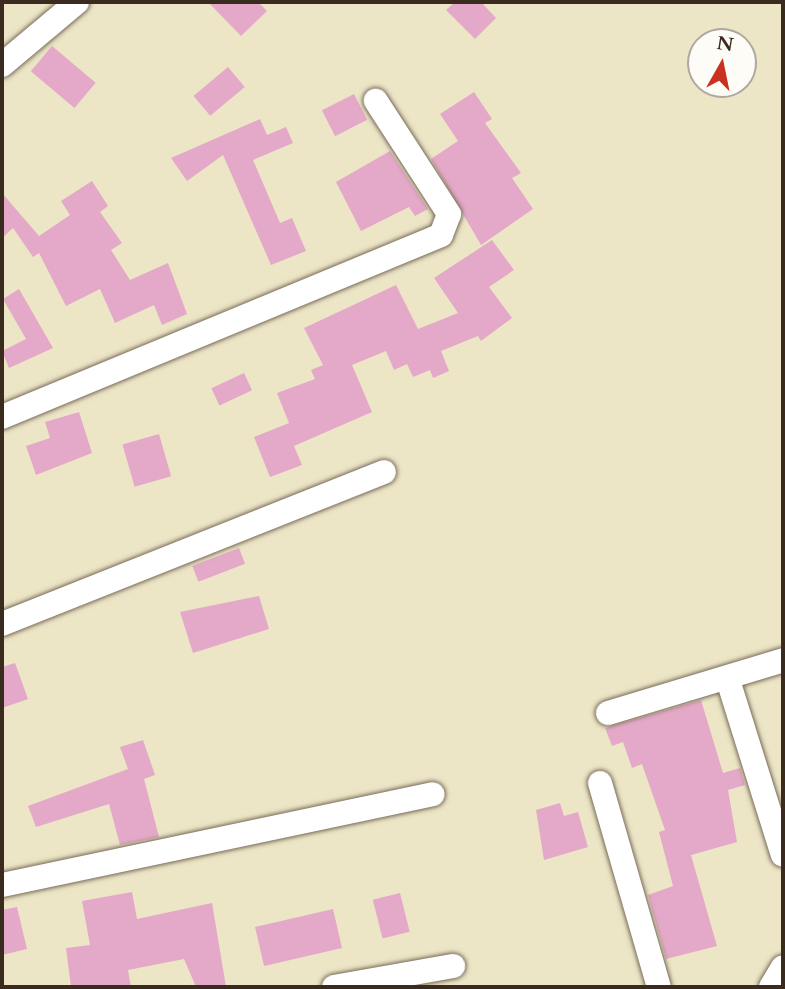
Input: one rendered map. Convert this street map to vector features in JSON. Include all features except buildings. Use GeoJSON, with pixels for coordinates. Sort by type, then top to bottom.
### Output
{"type":"FeatureCollection","features":[{"type":"Feature","properties":{"kind":"street"},"geometry":{"type":"LineString","coordinates":[[2,65],[77,2]]}},
{"type":"Feature","properties":{"kind":"street"},"geometry":{"type":"LineString","coordinates":[[2,417],[441,235],[449,214],[376,101]]}},
{"type":"Feature","properties":{"kind":"street"},"geometry":{"type":"LineString","coordinates":[[2,624],[384,472]]}},
{"type":"Feature","properties":{"kind":"street"},"geometry":{"type":"LineString","coordinates":[[608,713],[728,680],[783,660]]}},
{"type":"Feature","properties":{"kind":"street"},"geometry":{"type":"LineString","coordinates":[[728,680],[783,855]]}},
{"type":"Feature","properties":{"kind":"street"},"geometry":{"type":"LineString","coordinates":[[600,783],[659,987]]}},
{"type":"Feature","properties":{"kind":"street"},"geometry":{"type":"LineString","coordinates":[[2,885],[432,794]]}},
{"type":"Feature","properties":{"kind":"street"},"geometry":{"type":"LineString","coordinates":[[334,987],[453,966]]}},
{"type":"Feature","properties":{"kind":"street"},"geometry":{"type":"LineString","coordinates":[[771,987],[783,967]]}}]}
